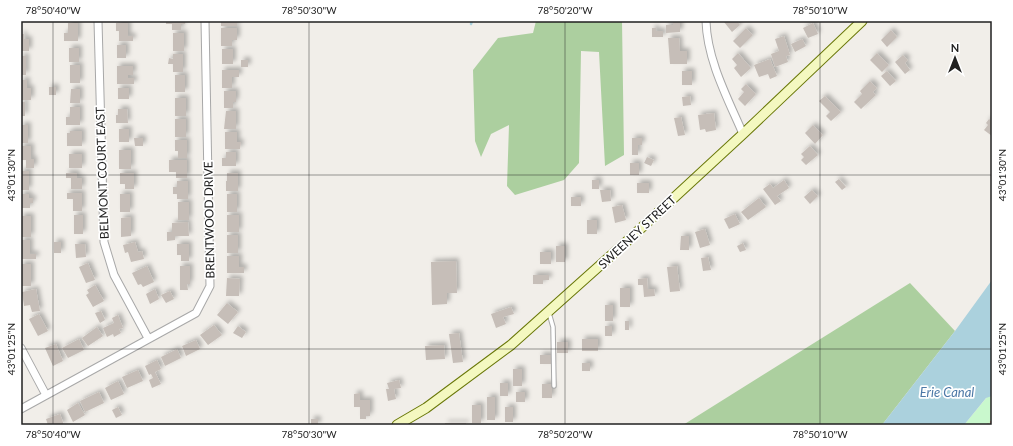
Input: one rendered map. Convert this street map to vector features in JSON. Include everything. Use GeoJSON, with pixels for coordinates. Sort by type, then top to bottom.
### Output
{"type":"FeatureCollection","features":[{"type":"Feature","properties":{"kind":"street","name":"BELMONT COURT EAST"},"geometry":{"type":"LineString","coordinates":[[98,21],[104,242],[114,275],[148,338]]}},
{"type":"Feature","properties":{"kind":"street","name":"BRENTWOOD DRIVE"},"geometry":{"type":"LineString","coordinates":[[21,409],[196,313],[210,286],[205,21]]}},
{"type":"Feature","properties":{"kind":"street"},"geometry":{"type":"LineString","coordinates":[[706,21],[706,29],[717,74],[743,134]]}},
{"type":"Feature","properties":{"kind":"street","name":"SWEENEY STREET"},"geometry":{"type":"LineString","coordinates":[[397,425],[426,408],[511,345],[549,312],[743,134],[862,21]]}},
{"type":"Feature","properties":{"kind":"street"},"geometry":{"type":"LineString","coordinates":[[21,348],[46,395]]}},
{"type":"Feature","properties":{"kind":"lane"},"geometry":{"type":"LineString","coordinates":[[549,312],[553,327],[554,386]]}},
{"type":"Feature","properties":{"kind":"path"},"geometry":{"type":"LineString","coordinates":[[987,425],[992,421]]}},
{"type":"Feature","properties":{"kind":"green space"},"geometry":{"type":"Polygon","coordinates":[[[536,21],[622,21],[624,155],[605,166],[599,52],[581,51],[579,163],[564,180],[515,195],[507,186],[509,125],[491,134],[481,157],[475,141],[473,70],[498,38],[533,33],[536,21]]]}},
{"type":"Feature","properties":{"kind":"green space"},"geometry":{"type":"Polygon","coordinates":[[[910,283],[955,331],[882,425],[683,425],[910,283]]]}},
{"type":"Feature","properties":{"kind":"green space"},"geometry":{"type":"Polygon","coordinates":[[[992,391],[992,425],[964,425],[992,391]]]}},
{"type":"Feature","properties":{"kind":"water","name":"Erie Canal"},"geometry":{"type":"Polygon","coordinates":[[[992,280],[992,396],[986,398],[964,425],[882,425],[955,331],[992,280]]]}},
{"type":"Feature","properties":{"kind":"building"},"geometry":{"type":"Polygon","coordinates":[[[166,21],[185,21],[185,24],[181,24],[181,30],[172,30],[172,24],[166,24],[166,21]]]}},
{"type":"Feature","properties":{"kind":"building"},"geometry":{"type":"Polygon","coordinates":[[[221,21],[237,21],[237,26],[221,26],[221,21]]]}},
{"type":"Feature","properties":{"kind":"building"},"geometry":{"type":"Polygon","coordinates":[[[673,21],[680,21],[680,32],[666,33],[666,25],[673,25],[673,21]]]}},
{"type":"Feature","properties":{"kind":"building"},"geometry":{"type":"Polygon","coordinates":[[[737,21],[740,25],[732,32],[724,22],[737,21]]]}},
{"type":"Feature","properties":{"kind":"building"},"geometry":{"type":"Polygon","coordinates":[[[68,23],[78,23],[78,41],[64,41],[64,33],[68,33],[68,23]]]}},
{"type":"Feature","properties":{"kind":"building"},"geometry":{"type":"Polygon","coordinates":[[[116,23],[128,23],[128,36],[133,36],[133,41],[119,41],[119,31],[116,31],[116,23]]]}},
{"type":"Feature","properties":{"kind":"building"},"geometry":{"type":"Polygon","coordinates":[[[813,23],[818,34],[808,38],[803,28],[813,23]]]}},
{"type":"Feature","properties":{"kind":"building"},"geometry":{"type":"Polygon","coordinates":[[[221,28],[237,28],[237,40],[232,40],[232,46],[221,46],[221,28]]]}},
{"type":"Feature","properties":{"kind":"building"},"geometry":{"type":"Polygon","coordinates":[[[652,28],[656,28],[656,31],[663,31],[663,37],[652,37],[652,28]]]}},
{"type":"Feature","properties":{"kind":"building"},"geometry":{"type":"Polygon","coordinates":[[[746,28],[753,35],[740,48],[733,41],[746,28]]]}},
{"type":"Feature","properties":{"kind":"building"},"geometry":{"type":"Polygon","coordinates":[[[891,30],[897,37],[887,47],[881,40],[891,30]]]}},
{"type":"Feature","properties":{"kind":"building"},"geometry":{"type":"Polygon","coordinates":[[[173,33],[184,33],[184,51],[173,51],[173,33]]]}},
{"type":"Feature","properties":{"kind":"building"},"geometry":{"type":"Polygon","coordinates":[[[21,34],[24,34],[24,39],[29,39],[29,51],[21,51],[21,34]]]}},
{"type":"Feature","properties":{"kind":"building"},"geometry":{"type":"Polygon","coordinates":[[[784,36],[790,55],[786,56],[788,62],[775,67],[771,54],[779,51],[775,39],[784,36]]]}},
{"type":"Feature","properties":{"kind":"building"},"geometry":{"type":"Polygon","coordinates":[[[668,38],[679,38],[680,51],[687,51],[687,64],[670,64],[668,38]]]}},
{"type":"Feature","properties":{"kind":"building"},"geometry":{"type":"Polygon","coordinates":[[[802,39],[806,46],[795,52],[791,44],[802,39]]]}},
{"type":"Feature","properties":{"kind":"building"},"geometry":{"type":"Polygon","coordinates":[[[117,45],[126,45],[126,58],[117,58],[117,45]]]}},
{"type":"Feature","properties":{"kind":"building"},"geometry":{"type":"Polygon","coordinates":[[[69,48],[79,48],[79,62],[69,62],[69,48]]]}},
{"type":"Feature","properties":{"kind":"building"},"geometry":{"type":"Polygon","coordinates":[[[222,49],[233,49],[233,64],[222,64],[222,49]]]}},
{"type":"Feature","properties":{"kind":"building"},"geometry":{"type":"Polygon","coordinates":[[[738,53],[751,68],[741,77],[734,68],[737,65],[732,59],[738,53]]]}},
{"type":"Feature","properties":{"kind":"building"},"geometry":{"type":"Polygon","coordinates":[[[877,53],[889,65],[882,72],[870,60],[877,53]]]}},
{"type":"Feature","properties":{"kind":"building"},"geometry":{"type":"Polygon","coordinates":[[[173,54],[183,54],[183,72],[173,72],[173,64],[168,64],[169,58],[173,59],[173,54]]]}},
{"type":"Feature","properties":{"kind":"building"},"geometry":{"type":"Polygon","coordinates":[[[903,55],[908,60],[905,63],[910,70],[905,74],[895,62],[903,55]]]}},
{"type":"Feature","properties":{"kind":"building"},"geometry":{"type":"Polygon","coordinates":[[[21,56],[26,56],[26,75],[21,75],[21,56]]]}},
{"type":"Feature","properties":{"kind":"building"},"geometry":{"type":"Polygon","coordinates":[[[770,59],[777,76],[770,79],[768,74],[759,77],[754,65],[770,59]]]}},
{"type":"Feature","properties":{"kind":"building"},"geometry":{"type":"Polygon","coordinates":[[[241,60],[248,60],[248,67],[241,67],[241,60]]]}},
{"type":"Feature","properties":{"kind":"building"},"geometry":{"type":"Polygon","coordinates":[[[70,65],[80,65],[80,83],[70,83],[70,65]]]}},
{"type":"Feature","properties":{"kind":"building"},"geometry":{"type":"Polygon","coordinates":[[[117,66],[133,66],[133,75],[128,75],[128,78],[134,78],[134,84],[117,84],[117,66]]]}},
{"type":"Feature","properties":{"kind":"building"},"geometry":{"type":"Polygon","coordinates":[[[222,70],[239,70],[239,77],[232,77],[232,88],[222,88],[222,70]]]}},
{"type":"Feature","properties":{"kind":"building"},"geometry":{"type":"Polygon","coordinates":[[[682,71],[692,71],[692,85],[682,85],[682,71]]]}},
{"type":"Feature","properties":{"kind":"building"},"geometry":{"type":"Polygon","coordinates":[[[887,71],[896,81],[890,86],[881,76],[887,71]]]}},
{"type":"Feature","properties":{"kind":"building"},"geometry":{"type":"Polygon","coordinates":[[[175,75],[185,75],[185,92],[175,92],[175,75]]]}},
{"type":"Feature","properties":{"kind":"building"},"geometry":{"type":"Polygon","coordinates":[[[21,80],[27,80],[27,88],[31,88],[31,100],[21,100],[21,80]]]}},
{"type":"Feature","properties":{"kind":"building"},"geometry":{"type":"Polygon","coordinates":[[[870,81],[877,88],[873,92],[876,95],[861,109],[854,102],[862,94],[860,91],[870,81]]]}},
{"type":"Feature","properties":{"kind":"building"},"geometry":{"type":"Polygon","coordinates":[[[746,84],[756,94],[745,106],[738,99],[744,92],[741,89],[746,84]]]}},
{"type":"Feature","properties":{"kind":"building"},"geometry":{"type":"Polygon","coordinates":[[[49,87],[56,87],[56,95],[49,95],[49,87]]]}},
{"type":"Feature","properties":{"kind":"building"},"geometry":{"type":"Polygon","coordinates":[[[118,88],[129,88],[129,99],[118,99],[118,88]]]}},
{"type":"Feature","properties":{"kind":"building"},"geometry":{"type":"Polygon","coordinates":[[[71,89],[80,89],[80,103],[70,103],[71,89]]]}},
{"type":"Feature","properties":{"kind":"building"},"geometry":{"type":"Polygon","coordinates":[[[224,91],[236,91],[236,102],[233,102],[233,108],[224,108],[224,91]]]}},
{"type":"Feature","properties":{"kind":"building"},"geometry":{"type":"Polygon","coordinates":[[[690,96],[691,105],[683,106],[682,97],[690,96]]]}},
{"type":"Feature","properties":{"kind":"building"},"geometry":{"type":"Polygon","coordinates":[[[825,96],[841,112],[831,121],[826,116],[830,112],[819,101],[825,96]]]}},
{"type":"Feature","properties":{"kind":"building"},"geometry":{"type":"Polygon","coordinates":[[[175,98],[186,98],[186,116],[175,116],[175,98]]]}},
{"type":"Feature","properties":{"kind":"building"},"geometry":{"type":"Polygon","coordinates":[[[21,102],[25,102],[25,116],[21,116],[21,102]]]}},
{"type":"Feature","properties":{"kind":"building"},"geometry":{"type":"Polygon","coordinates":[[[70,107],[80,107],[80,125],[66,125],[66,117],[70,117],[70,107]]]}},
{"type":"Feature","properties":{"kind":"building"},"geometry":{"type":"Polygon","coordinates":[[[118,109],[127,109],[128,123],[116,123],[118,109]]]}},
{"type":"Feature","properties":{"kind":"building"},"geometry":{"type":"Polygon","coordinates":[[[226,111],[236,111],[236,129],[224,129],[226,111]]]}},
{"type":"Feature","properties":{"kind":"building"},"geometry":{"type":"Polygon","coordinates":[[[714,113],[716,130],[706,132],[705,129],[700,130],[698,115],[714,113]]]}},
{"type":"Feature","properties":{"kind":"building"},"geometry":{"type":"Polygon","coordinates":[[[681,117],[685,135],[678,136],[674,118],[681,117]]]}},
{"type":"Feature","properties":{"kind":"building"},"geometry":{"type":"Polygon","coordinates":[[[175,119],[186,119],[186,137],[175,137],[175,119]]]}},
{"type":"Feature","properties":{"kind":"building"},"geometry":{"type":"Polygon","coordinates":[[[989,119],[992,121],[992,136],[984,130],[988,125],[986,123],[989,119]]]}},
{"type":"Feature","properties":{"kind":"building"},"geometry":{"type":"Polygon","coordinates":[[[21,125],[28,125],[28,143],[21,143],[21,125]]]}},
{"type":"Feature","properties":{"kind":"building"},"geometry":{"type":"Polygon","coordinates":[[[813,125],[823,135],[815,144],[805,133],[813,125]]]}},
{"type":"Feature","properties":{"kind":"building"},"geometry":{"type":"Polygon","coordinates":[[[119,129],[129,129],[129,142],[119,142],[119,129]]]}},
{"type":"Feature","properties":{"kind":"building"},"geometry":{"type":"Polygon","coordinates":[[[70,131],[82,131],[82,146],[67,146],[67,133],[70,133],[70,131]]]}},
{"type":"Feature","properties":{"kind":"building"},"geometry":{"type":"Polygon","coordinates":[[[225,132],[237,132],[237,142],[241,142],[240,149],[225,149],[225,132]]]}},
{"type":"Feature","properties":{"kind":"building"},"geometry":{"type":"Polygon","coordinates":[[[134,138],[143,138],[143,146],[135,146],[134,138]]]}},
{"type":"Feature","properties":{"kind":"building"},"geometry":{"type":"Polygon","coordinates":[[[632,138],[642,138],[642,145],[638,145],[638,155],[632,155],[632,138]]]}},
{"type":"Feature","properties":{"kind":"building"},"geometry":{"type":"Polygon","coordinates":[[[175,140],[187,140],[187,158],[178,158],[178,151],[175,151],[175,140]]]}},
{"type":"Feature","properties":{"kind":"building"},"geometry":{"type":"Polygon","coordinates":[[[21,146],[31,146],[31,159],[34,159],[34,168],[26,168],[26,160],[21,160],[21,146]]]}},
{"type":"Feature","properties":{"kind":"building"},"geometry":{"type":"Polygon","coordinates":[[[810,146],[818,155],[806,165],[801,160],[804,157],[801,154],[810,146]]]}},
{"type":"Feature","properties":{"kind":"building"},"geometry":{"type":"Polygon","coordinates":[[[119,150],[131,150],[131,169],[119,169],[119,150]]]}},
{"type":"Feature","properties":{"kind":"building"},"geometry":{"type":"Polygon","coordinates":[[[226,152],[236,152],[236,166],[222,166],[222,158],[226,158],[226,152]]]}},
{"type":"Feature","properties":{"kind":"building"},"geometry":{"type":"Polygon","coordinates":[[[69,154],[82,154],[82,168],[69,168],[69,154]]]}},
{"type":"Feature","properties":{"kind":"building"},"geometry":{"type":"Polygon","coordinates":[[[647,157],[654,160],[651,166],[644,163],[647,157]]]}},
{"type":"Feature","properties":{"kind":"building"},"geometry":{"type":"Polygon","coordinates":[[[169,160],[187,160],[187,178],[176,178],[176,172],[169,172],[169,160]]]}},
{"type":"Feature","properties":{"kind":"building"},"geometry":{"type":"Polygon","coordinates":[[[630,163],[639,163],[639,175],[630,175],[630,163]]]}},
{"type":"Feature","properties":{"kind":"building"},"geometry":{"type":"Polygon","coordinates":[[[21,171],[29,171],[29,190],[21,190],[21,171]]]}},
{"type":"Feature","properties":{"kind":"building"},"geometry":{"type":"Polygon","coordinates":[[[66,173],[77,173],[77,178],[82,178],[82,189],[71,189],[71,178],[66,178],[66,173]]]}},
{"type":"Feature","properties":{"kind":"building"},"geometry":{"type":"Polygon","coordinates":[[[120,173],[134,173],[134,189],[125,189],[125,184],[120,184],[120,173]]]}},
{"type":"Feature","properties":{"kind":"building"},"geometry":{"type":"Polygon","coordinates":[[[227,173],[238,173],[238,191],[226,191],[227,173]]]}},
{"type":"Feature","properties":{"kind":"building"},"geometry":{"type":"Polygon","coordinates":[[[839,179],[846,187],[842,190],[835,182],[839,179]]]}},
{"type":"Feature","properties":{"kind":"building"},"geometry":{"type":"Polygon","coordinates":[[[592,180],[599,180],[599,189],[592,189],[592,180]]]}},
{"type":"Feature","properties":{"kind":"building"},"geometry":{"type":"Polygon","coordinates":[[[784,180],[789,188],[777,196],[781,201],[775,205],[763,189],[770,184],[773,188],[784,180]]]}},
{"type":"Feature","properties":{"kind":"building"},"geometry":{"type":"Polygon","coordinates":[[[177,181],[188,181],[188,199],[177,199],[177,194],[173,194],[173,187],[177,187],[177,181]]]}},
{"type":"Feature","properties":{"kind":"building"},"geometry":{"type":"Polygon","coordinates":[[[637,183],[649,183],[649,193],[637,193],[637,183]]]}},
{"type":"Feature","properties":{"kind":"building"},"geometry":{"type":"Polygon","coordinates":[[[600,190],[610,190],[611,201],[602,202],[600,190]]]}},
{"type":"Feature","properties":{"kind":"building"},"geometry":{"type":"Polygon","coordinates":[[[812,190],[818,196],[810,204],[804,197],[812,190]]]}},
{"type":"Feature","properties":{"kind":"building"},"geometry":{"type":"Polygon","coordinates":[[[67,193],[82,193],[82,211],[73,211],[73,199],[67,199],[67,193]]]}},
{"type":"Feature","properties":{"kind":"building"},"geometry":{"type":"Polygon","coordinates":[[[21,194],[29,194],[29,198],[33,198],[33,203],[30,203],[30,208],[21,208],[21,194]]]}},
{"type":"Feature","properties":{"kind":"building"},"geometry":{"type":"Polygon","coordinates":[[[120,194],[130,194],[130,212],[120,212],[120,194]]]}},
{"type":"Feature","properties":{"kind":"building"},"geometry":{"type":"Polygon","coordinates":[[[227,194],[237,194],[237,212],[227,212],[227,194]]]}},
{"type":"Feature","properties":{"kind":"building"},"geometry":{"type":"Polygon","coordinates":[[[571,197],[581,197],[581,206],[571,206],[571,197]]]}},
{"type":"Feature","properties":{"kind":"building"},"geometry":{"type":"Polygon","coordinates":[[[759,198],[766,207],[748,220],[741,212],[759,198]]]}},
{"type":"Feature","properties":{"kind":"building"},"geometry":{"type":"Polygon","coordinates":[[[178,202],[189,202],[189,220],[178,220],[178,202]]]}},
{"type":"Feature","properties":{"kind":"building"},"geometry":{"type":"Polygon","coordinates":[[[622,205],[626,220],[615,223],[612,207],[622,205]]]}},
{"type":"Feature","properties":{"kind":"building"},"geometry":{"type":"Polygon","coordinates":[[[735,214],[740,224],[729,229],[724,219],[735,214]]]}},
{"type":"Feature","properties":{"kind":"building"},"geometry":{"type":"Polygon","coordinates":[[[74,215],[83,215],[83,234],[74,234],[74,215]]]}},
{"type":"Feature","properties":{"kind":"building"},"geometry":{"type":"Polygon","coordinates":[[[227,215],[239,215],[239,232],[227,232],[227,215]]]}},
{"type":"Feature","properties":{"kind":"building"},"geometry":{"type":"Polygon","coordinates":[[[21,216],[31,216],[31,237],[21,237],[21,216]]]}},
{"type":"Feature","properties":{"kind":"building"},"geometry":{"type":"Polygon","coordinates":[[[131,217],[131,236],[121,237],[121,218],[131,217]]]}},
{"type":"Feature","properties":{"kind":"building"},"geometry":{"type":"Polygon","coordinates":[[[587,220],[597,220],[597,234],[587,234],[587,220]]]}},
{"type":"Feature","properties":{"kind":"building"},"geometry":{"type":"Polygon","coordinates":[[[188,222],[189,236],[175,236],[175,240],[167,241],[167,232],[172,232],[172,223],[188,222]]]}},
{"type":"Feature","properties":{"kind":"building"},"geometry":{"type":"Polygon","coordinates":[[[705,229],[710,245],[700,248],[695,232],[705,229]]]}},
{"type":"Feature","properties":{"kind":"building"},"geometry":{"type":"Polygon","coordinates":[[[227,235],[238,235],[238,253],[227,253],[227,235]]]}},
{"type":"Feature","properties":{"kind":"building"},"geometry":{"type":"Polygon","coordinates":[[[681,236],[689,236],[689,250],[680,250],[681,236]]]}},
{"type":"Feature","properties":{"kind":"building"},"geometry":{"type":"Polygon","coordinates":[[[21,240],[30,240],[30,254],[36,254],[36,259],[21,259],[21,240]]]}},
{"type":"Feature","properties":{"kind":"building"},"geometry":{"type":"Polygon","coordinates":[[[54,242],[61,242],[61,253],[54,253],[54,242]]]}},
{"type":"Feature","properties":{"kind":"building"},"geometry":{"type":"Polygon","coordinates":[[[135,242],[138,252],[142,251],[144,259],[131,262],[128,252],[125,253],[123,245],[135,242]]]}},
{"type":"Feature","properties":{"kind":"building"},"geometry":{"type":"Polygon","coordinates":[[[743,243],[746,250],[740,252],[737,246],[743,243]]]}},
{"type":"Feature","properties":{"kind":"building"},"geometry":{"type":"Polygon","coordinates":[[[75,244],[85,244],[86,257],[76,258],[75,244]]]}},
{"type":"Feature","properties":{"kind":"building"},"geometry":{"type":"Polygon","coordinates":[[[177,244],[189,244],[189,261],[181,261],[181,255],[177,255],[177,244]]]}},
{"type":"Feature","properties":{"kind":"building"},"geometry":{"type":"Polygon","coordinates":[[[556,246],[565,246],[565,262],[556,262],[556,246]]]}},
{"type":"Feature","properties":{"kind":"building"},"geometry":{"type":"Polygon","coordinates":[[[540,252],[551,252],[551,264],[540,264],[540,252]]]}},
{"type":"Feature","properties":{"kind":"building"},"geometry":{"type":"Polygon","coordinates":[[[227,256],[239,256],[239,267],[244,267],[244,273],[227,273],[227,256]]]}},
{"type":"Feature","properties":{"kind":"building"},"geometry":{"type":"Polygon","coordinates":[[[708,257],[711,270],[703,271],[701,258],[708,257]]]}},
{"type":"Feature","properties":{"kind":"building"},"geometry":{"type":"Polygon","coordinates":[[[456,261],[457,293],[447,293],[447,304],[432,305],[431,262],[456,261]]]}},
{"type":"Feature","properties":{"kind":"building"},"geometry":{"type":"Polygon","coordinates":[[[88,263],[95,280],[86,283],[79,267],[88,263]]]}},
{"type":"Feature","properties":{"kind":"building"},"geometry":{"type":"Polygon","coordinates":[[[21,264],[31,264],[31,286],[21,286],[21,264]]]}},
{"type":"Feature","properties":{"kind":"building"},"geometry":{"type":"Polygon","coordinates":[[[147,266],[154,282],[143,287],[141,284],[138,285],[132,273],[147,266]]]}},
{"type":"Feature","properties":{"kind":"building"},"geometry":{"type":"Polygon","coordinates":[[[180,266],[190,266],[190,284],[187,284],[188,290],[180,290],[180,266]]]}},
{"type":"Feature","properties":{"kind":"building"},"geometry":{"type":"Polygon","coordinates":[[[677,266],[680,291],[670,292],[667,267],[677,266]]]}},
{"type":"Feature","properties":{"kind":"building"},"geometry":{"type":"Polygon","coordinates":[[[533,275],[549,275],[549,280],[543,280],[543,284],[533,284],[533,275]]]}},
{"type":"Feature","properties":{"kind":"building"},"geometry":{"type":"Polygon","coordinates":[[[227,278],[240,279],[239,296],[226,296],[227,278]]]}},
{"type":"Feature","properties":{"kind":"building"},"geometry":{"type":"Polygon","coordinates":[[[647,278],[648,289],[654,289],[655,296],[644,297],[643,285],[638,285],[638,279],[647,278]]]}},
{"type":"Feature","properties":{"kind":"building"},"geometry":{"type":"Polygon","coordinates":[[[95,285],[104,301],[93,307],[86,295],[89,293],[87,290],[95,285]]]}},
{"type":"Feature","properties":{"kind":"building"},"geometry":{"type":"Polygon","coordinates":[[[620,288],[630,288],[630,307],[620,307],[620,288]]]}},
{"type":"Feature","properties":{"kind":"building"},"geometry":{"type":"Polygon","coordinates":[[[36,289],[40,311],[32,312],[30,305],[24,306],[22,292],[36,289]]]}},
{"type":"Feature","properties":{"kind":"building"},"geometry":{"type":"Polygon","coordinates":[[[155,289],[159,299],[150,304],[146,294],[155,289]]]}},
{"type":"Feature","properties":{"kind":"building"},"geometry":{"type":"Polygon","coordinates":[[[170,291],[174,299],[166,303],[161,295],[170,291]]]}},
{"type":"Feature","properties":{"kind":"building"},"geometry":{"type":"Polygon","coordinates":[[[227,303],[238,312],[228,324],[217,315],[227,303]]]}},
{"type":"Feature","properties":{"kind":"building"},"geometry":{"type":"Polygon","coordinates":[[[605,305],[613,305],[613,321],[605,321],[605,305]]]}},
{"type":"Feature","properties":{"kind":"building"},"geometry":{"type":"Polygon","coordinates":[[[511,307],[514,314],[503,317],[506,324],[496,328],[491,314],[511,307]]]}},
{"type":"Feature","properties":{"kind":"building"},"geometry":{"type":"Polygon","coordinates":[[[101,311],[105,320],[100,323],[95,313],[101,311]]]}},
{"type":"Feature","properties":{"kind":"building"},"geometry":{"type":"Polygon","coordinates":[[[39,314],[48,331],[38,336],[29,319],[39,314]]]}},
{"type":"Feature","properties":{"kind":"building"},"geometry":{"type":"Polygon","coordinates":[[[118,315],[123,328],[119,329],[121,333],[114,337],[113,334],[107,337],[103,328],[114,323],[112,318],[118,315]]]}},
{"type":"Feature","properties":{"kind":"building"},"geometry":{"type":"Polygon","coordinates":[[[625,321],[629,321],[629,330],[625,330],[625,321]]]}},
{"type":"Feature","properties":{"kind":"building"},"geometry":{"type":"Polygon","coordinates":[[[214,325],[222,335],[208,345],[200,335],[214,325]]]}},
{"type":"Feature","properties":{"kind":"building"},"geometry":{"type":"Polygon","coordinates":[[[238,326],[246,332],[242,338],[233,333],[238,326]]]}},
{"type":"Feature","properties":{"kind":"building"},"geometry":{"type":"Polygon","coordinates":[[[605,326],[612,326],[612,336],[605,336],[605,326]]]}},
{"type":"Feature","properties":{"kind":"building"},"geometry":{"type":"Polygon","coordinates":[[[97,327],[103,336],[88,346],[82,338],[97,327]]]}},
{"type":"Feature","properties":{"kind":"building"},"geometry":{"type":"Polygon","coordinates":[[[459,333],[463,362],[453,363],[449,334],[459,333]]]}},
{"type":"Feature","properties":{"kind":"building"},"geometry":{"type":"Polygon","coordinates":[[[79,339],[84,350],[68,358],[62,348],[79,339]]]}},
{"type":"Feature","properties":{"kind":"building"},"geometry":{"type":"Polygon","coordinates":[[[582,339],[598,339],[598,351],[582,351],[582,339]]]}},
{"type":"Feature","properties":{"kind":"building"},"geometry":{"type":"Polygon","coordinates":[[[196,340],[200,349],[186,356],[182,346],[196,340]]]}},
{"type":"Feature","properties":{"kind":"building"},"geometry":{"type":"Polygon","coordinates":[[[557,342],[568,342],[568,353],[557,353],[557,342]]]}},
{"type":"Feature","properties":{"kind":"building"},"geometry":{"type":"Polygon","coordinates":[[[56,344],[63,361],[53,366],[45,348],[56,344]]]}},
{"type":"Feature","properties":{"kind":"building"},"geometry":{"type":"Polygon","coordinates":[[[444,345],[445,359],[426,360],[425,346],[444,345]]]}},
{"type":"Feature","properties":{"kind":"building"},"geometry":{"type":"Polygon","coordinates":[[[177,349],[181,358],[165,366],[161,357],[177,349]]]}},
{"type":"Feature","properties":{"kind":"building"},"geometry":{"type":"Polygon","coordinates":[[[540,355],[551,355],[551,364],[540,364],[540,355]]]}},
{"type":"Feature","properties":{"kind":"building"},"geometry":{"type":"Polygon","coordinates":[[[157,360],[161,369],[155,372],[161,384],[152,388],[149,380],[153,378],[151,374],[149,375],[145,366],[157,360]]]}},
{"type":"Feature","properties":{"kind":"building"},"geometry":{"type":"Polygon","coordinates":[[[582,363],[590,363],[590,371],[582,371],[582,363]]]}},
{"type":"Feature","properties":{"kind":"building"},"geometry":{"type":"Polygon","coordinates":[[[513,369],[522,369],[522,386],[513,386],[513,369]]]}},
{"type":"Feature","properties":{"kind":"building"},"geometry":{"type":"Polygon","coordinates":[[[138,370],[143,381],[127,388],[122,377],[138,370]]]}},
{"type":"Feature","properties":{"kind":"building"},"geometry":{"type":"Polygon","coordinates":[[[399,380],[401,388],[394,389],[396,399],[388,401],[386,389],[389,389],[387,383],[399,380]]]}},
{"type":"Feature","properties":{"kind":"building"},"geometry":{"type":"Polygon","coordinates":[[[118,381],[124,394],[111,400],[105,388],[118,381]]]}},
{"type":"Feature","properties":{"kind":"building"},"geometry":{"type":"Polygon","coordinates":[[[500,383],[508,383],[508,396],[500,396],[500,383]]]}},
{"type":"Feature","properties":{"kind":"building"},"geometry":{"type":"Polygon","coordinates":[[[542,384],[552,384],[552,398],[542,398],[542,384]]]}},
{"type":"Feature","properties":{"kind":"building"},"geometry":{"type":"Polygon","coordinates":[[[99,392],[104,403],[85,412],[80,401],[99,392]]]}},
{"type":"Feature","properties":{"kind":"building"},"geometry":{"type":"Polygon","coordinates":[[[516,392],[525,392],[525,402],[516,402],[516,392]]]}},
{"type":"Feature","properties":{"kind":"building"},"geometry":{"type":"Polygon","coordinates":[[[360,393],[360,400],[370,400],[370,416],[366,416],[366,419],[360,419],[360,407],[354,407],[354,394],[360,393]]]}},
{"type":"Feature","properties":{"kind":"building"},"geometry":{"type":"Polygon","coordinates":[[[487,397],[495,397],[495,420],[487,420],[487,397]]]}},
{"type":"Feature","properties":{"kind":"building"},"geometry":{"type":"Polygon","coordinates":[[[78,403],[85,415],[73,422],[67,410],[78,403]]]}},
{"type":"Feature","properties":{"kind":"building"},"geometry":{"type":"Polygon","coordinates":[[[472,405],[481,405],[481,423],[472,423],[472,405]]]}},
{"type":"Feature","properties":{"kind":"building"},"geometry":{"type":"Polygon","coordinates":[[[118,407],[122,415],[116,418],[112,410],[118,407]]]}},
{"type":"Feature","properties":{"kind":"building"},"geometry":{"type":"Polygon","coordinates":[[[505,407],[513,407],[513,422],[505,422],[505,407]]]}},
{"type":"Feature","properties":{"kind":"building"},"geometry":{"type":"Polygon","coordinates":[[[60,414],[64,425],[48,425],[46,419],[60,414]]]}},
{"type":"Feature","properties":{"kind":"building"},"geometry":{"type":"Polygon","coordinates":[[[311,419],[318,419],[318,425],[311,425],[311,419]]]}},
{"type":"Feature","properties":{"kind":"building"},"geometry":{"type":"Polygon","coordinates":[[[445,423],[466,423],[466,425],[445,425],[445,423]]]}}]}
